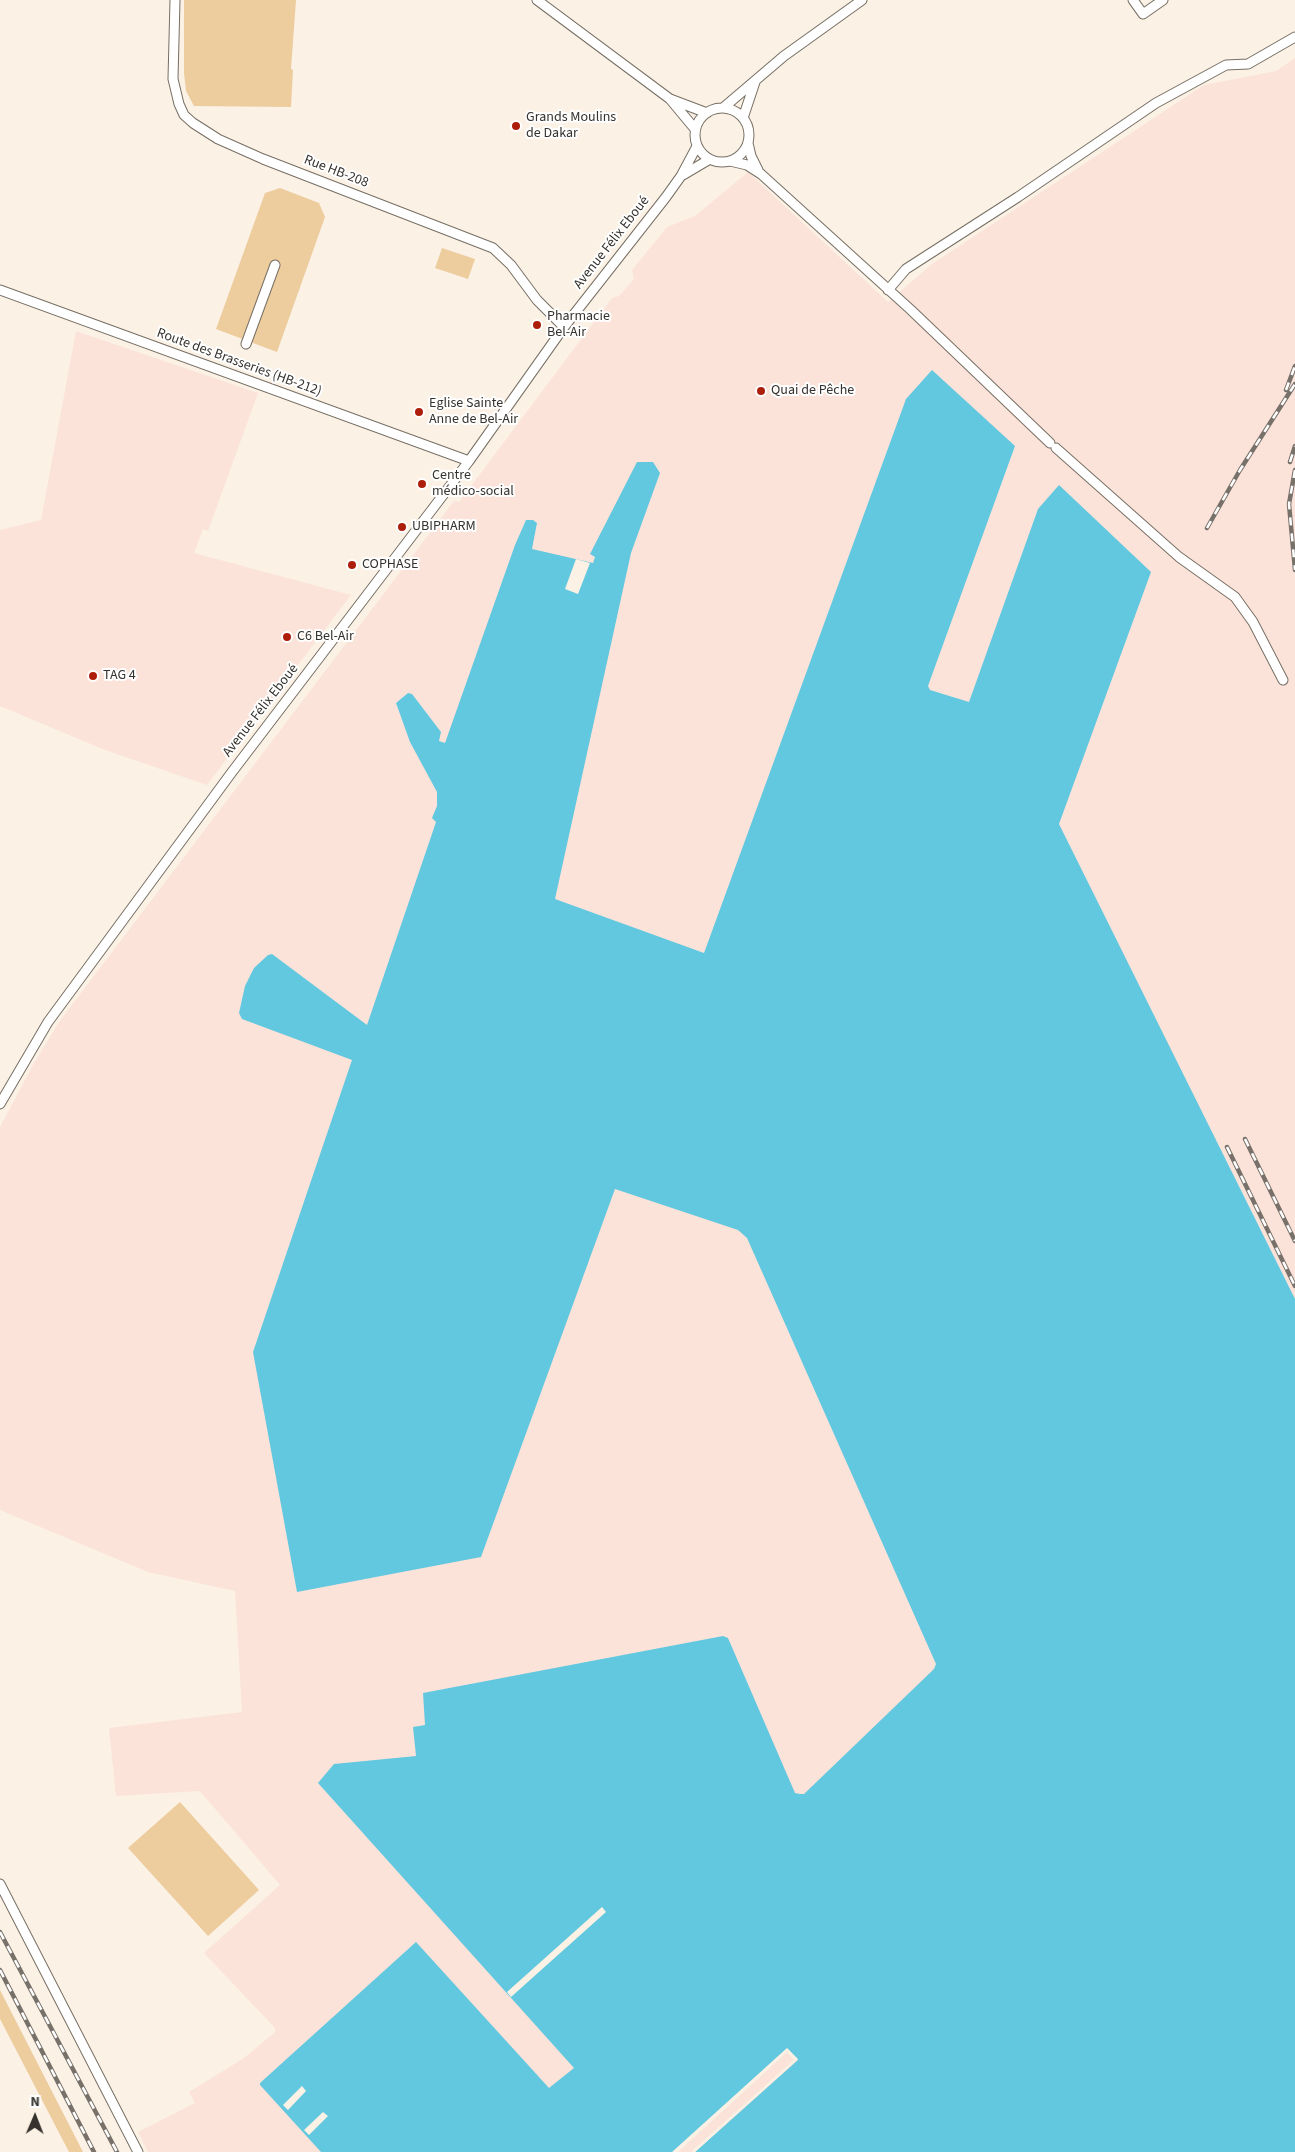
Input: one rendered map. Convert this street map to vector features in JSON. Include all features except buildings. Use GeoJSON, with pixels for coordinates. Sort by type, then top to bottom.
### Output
{"type":"FeatureCollection","features":[{"type":"Feature","properties":{"kind":"street","name":"Rue HB-208"},"geometry":{"type":"LineString","coordinates":[[175,0],[173,79],[179,104],[184,115],[193,123],[218,139],[263,159],[493,248],[511,265],[537,300],[564,327]]}},
{"type":"Feature","properties":{"kind":"street"},"geometry":{"type":"LineString","coordinates":[[537,0],[670,99],[695,129],[697,146],[681,176]]}},
{"type":"Feature","properties":{"kind":"street"},"geometry":{"type":"LineString","coordinates":[[695,129],[700,119],[707,112],[723,108],[784,56],[862,0]]}},
{"type":"Feature","properties":{"kind":"street"},"geometry":{"type":"LineString","coordinates":[[1133,0],[1143,14],[1163,0]]}},
{"type":"Feature","properties":{"kind":"street"},"geometry":{"type":"LineString","coordinates":[[888,290],[906,269],[1018,197],[1156,103],[1226,65],[1248,64],[1295,37]]}},
{"type":"Feature","properties":{"kind":"street"},"geometry":{"type":"LineString","coordinates":[[742,118],[755,82]]}},
{"type":"Feature","properties":{"kind":"street"},"geometry":{"type":"LineString","coordinates":[[670,99],[707,112]]}},
{"type":"Feature","properties":{"kind":"street"},"geometry":{"type":"LineString","coordinates":[[723,108],[734,111],[748,126],[751,156],[761,174]]}},
{"type":"Feature","properties":{"kind":"street"},"geometry":{"type":"LineString","coordinates":[[730,161],[744,151],[748,141]]}},
{"type":"Feature","properties":{"kind":"street"},"geometry":{"type":"LineString","coordinates":[[697,146],[710,159],[747,165],[761,174],[888,290],[1053,446],[1179,557],[1235,597],[1253,622],[1282,680]]}},
{"type":"Feature","properties":{"kind":"street"},"geometry":{"type":"LineString","coordinates":[[681,176],[710,159]]}},
{"type":"Feature","properties":{"kind":"street","name":"Avenue Félix Eboué"},"geometry":{"type":"LineString","coordinates":[[0,1103],[48,1022],[232,772],[469,461],[564,327],[681,176]]}},
{"type":"Feature","properties":{"kind":"street"},"geometry":{"type":"LineString","coordinates":[[246,344],[275,265]]}},
{"type":"Feature","properties":{"kind":"street","name":"Route des Brasseries (HB-212)"},"geometry":{"type":"LineString","coordinates":[[0,290],[469,461]]}},
{"type":"Feature","properties":{"kind":"street"},"geometry":{"type":"LineString","coordinates":[[0,1884],[138,2152]]}},
{"type":"Feature","properties":{"kind":"shaded area"},"geometry":{"type":"Polygon","coordinates":[[[184,0],[296,0],[291,69],[293,70],[291,107],[194,106],[186,91],[184,73],[184,0]]]}},
{"type":"Feature","properties":{"kind":"shaded area"},"geometry":{"type":"Polygon","coordinates":[[[1295,58],[1295,2152],[148,2152],[138,2132],[195,2103],[189,2092],[244,2058],[275,2032],[275,2028],[204,1953],[280,1885],[200,1791],[116,1796],[109,1728],[242,1712],[235,1591],[148,1572],[0,1510],[0,1127],[33,1065],[59,1022],[454,501],[459,502],[612,298],[619,296],[634,279],[632,270],[667,227],[695,216],[748,172],[888,302],[932,264],[1204,85],[1276,71],[1295,58]]]}},
{"type":"Feature","properties":{"kind":"shaded area"},"geometry":{"type":"Polygon","coordinates":[[[280,188],[319,203],[325,217],[277,352],[216,329],[265,193],[280,188]]]}},
{"type":"Feature","properties":{"kind":"shaded area"},"geometry":{"type":"Polygon","coordinates":[[[442,248],[475,259],[468,279],[435,268],[442,248]]]}},
{"type":"Feature","properties":{"kind":"shaded area"},"geometry":{"type":"Polygon","coordinates":[[[76,331],[258,393],[208,531],[203,529],[194,553],[351,595],[207,785],[105,750],[0,706],[0,530],[41,520],[76,331]]]}},
{"type":"Feature","properties":{"kind":"shaded area"},"geometry":{"type":"Polygon","coordinates":[[[180,1802],[259,1890],[208,1936],[128,1848],[180,1802]]]}},
{"type":"Feature","properties":{"kind":"shaded area"},"geometry":{"type":"Polygon","coordinates":[[[0,1990],[83,2152],[69,2152],[0,2019],[0,1990]]]}},
{"type":"Feature","properties":{"kind":"water"},"geometry":{"type":"Polygon","coordinates":[[[932,370],[1015,446],[928,686],[930,690],[969,702],[1038,509],[1059,485],[1151,572],[1059,824],[1295,1299],[1295,2152],[695,2152],[798,2060],[788,2049],[674,2152],[321,2152],[260,2083],[416,1942],[549,2088],[574,2068],[318,1783],[334,1764],[416,1756],[413,1727],[425,1725],[423,1693],[723,1636],[728,1638],[795,1793],[804,1794],[934,1669],[936,1664],[747,1238],[738,1230],[615,1189],[481,1557],[297,1592],[253,1352],[352,1060],[242,1019],[239,1013],[245,986],[254,968],[268,955],[272,954],[367,1025],[436,822],[432,818],[437,806],[437,792],[410,742],[396,703],[408,693],[412,694],[441,732],[439,741],[445,743],[515,545],[526,520],[533,520],[537,523],[532,549],[593,563],[595,557],[590,554],[637,462],[653,462],[660,473],[631,553],[555,899],[704,953],[906,399],[932,370]]]}},
{"type":"Feature","properties":{"kind":"pier"},"geometry":{"type":"Polygon","coordinates":[[[576,559],[590,563],[578,594],[565,589],[576,559]]]}},
{"type":"Feature","properties":{"kind":"pier"},"geometry":{"type":"Polygon","coordinates":[[[602,1907],[606,1912],[511,1997],[507,1992],[602,1907]]]}},
{"type":"Feature","properties":{"kind":"pier"},"geometry":{"type":"Polygon","coordinates":[[[787,2048],[798,2059],[695,2152],[693,2150],[794,2060],[787,2052],[678,2152],[672,2152],[787,2048]]]}},
{"type":"Feature","properties":{"kind":"pier"},"geometry":{"type":"Polygon","coordinates":[[[302,2086],[306,2091],[288,2110],[283,2105],[302,2086]]]}},
{"type":"Feature","properties":{"kind":"pier"},"geometry":{"type":"Polygon","coordinates":[[[323,2112],[328,2116],[309,2135],[304,2130],[323,2112]]]}},
{"type":"Feature","properties":{"kind":"railway"},"geometry":{"type":"LineString","coordinates":[[1286,390],[1295,366]]}},
{"type":"Feature","properties":{"kind":"railway"},"geometry":{"type":"LineString","coordinates":[[1207,528],[1240,470],[1295,384]]}},
{"type":"Feature","properties":{"kind":"railway"},"geometry":{"type":"LineString","coordinates":[[1290,462],[1295,446]]}},
{"type":"Feature","properties":{"kind":"railway"},"geometry":{"type":"LineString","coordinates":[[1295,470],[1289,504],[1295,570]]}},
{"type":"Feature","properties":{"kind":"railway"},"geometry":{"type":"LineString","coordinates":[[1245,1139],[1295,1241]]}},
{"type":"Feature","properties":{"kind":"railway"},"geometry":{"type":"LineString","coordinates":[[1227,1147],[1295,1286]]}},
{"type":"Feature","properties":{"kind":"railway"},"geometry":{"type":"LineString","coordinates":[[0,1932],[117,2152]]}},
{"type":"Feature","properties":{"kind":"railway"},"geometry":{"type":"LineString","coordinates":[[0,1970],[94,2152]]}},
{"type":"Feature","properties":{"kind":"place","name":"Grands Moulins de Dakar"},"geometry":{"type":"Point","coordinates":[516,126]}},
{"type":"Feature","properties":{"kind":"place","name":"Pharmacie Bel-Air"},"geometry":{"type":"Point","coordinates":[537,325]}},
{"type":"Feature","properties":{"kind":"place","name":"Quai de Pêche"},"geometry":{"type":"Point","coordinates":[761,391]}},
{"type":"Feature","properties":{"kind":"place","name":"Eglise Sainte Anne de Bel-Air"},"geometry":{"type":"Point","coordinates":[419,412]}},
{"type":"Feature","properties":{"kind":"place","name":"Centre médico-social"},"geometry":{"type":"Point","coordinates":[422,484]}},
{"type":"Feature","properties":{"kind":"place","name":"UBIPHARM"},"geometry":{"type":"Point","coordinates":[402,527]}},
{"type":"Feature","properties":{"kind":"place","name":"COPHASE"},"geometry":{"type":"Point","coordinates":[352,565]}},
{"type":"Feature","properties":{"kind":"place","name":"C6 Bel-Air"},"geometry":{"type":"Point","coordinates":[287,637]}},
{"type":"Feature","properties":{"kind":"place","name":"TAG 4"},"geometry":{"type":"Point","coordinates":[93,676]}}]}
